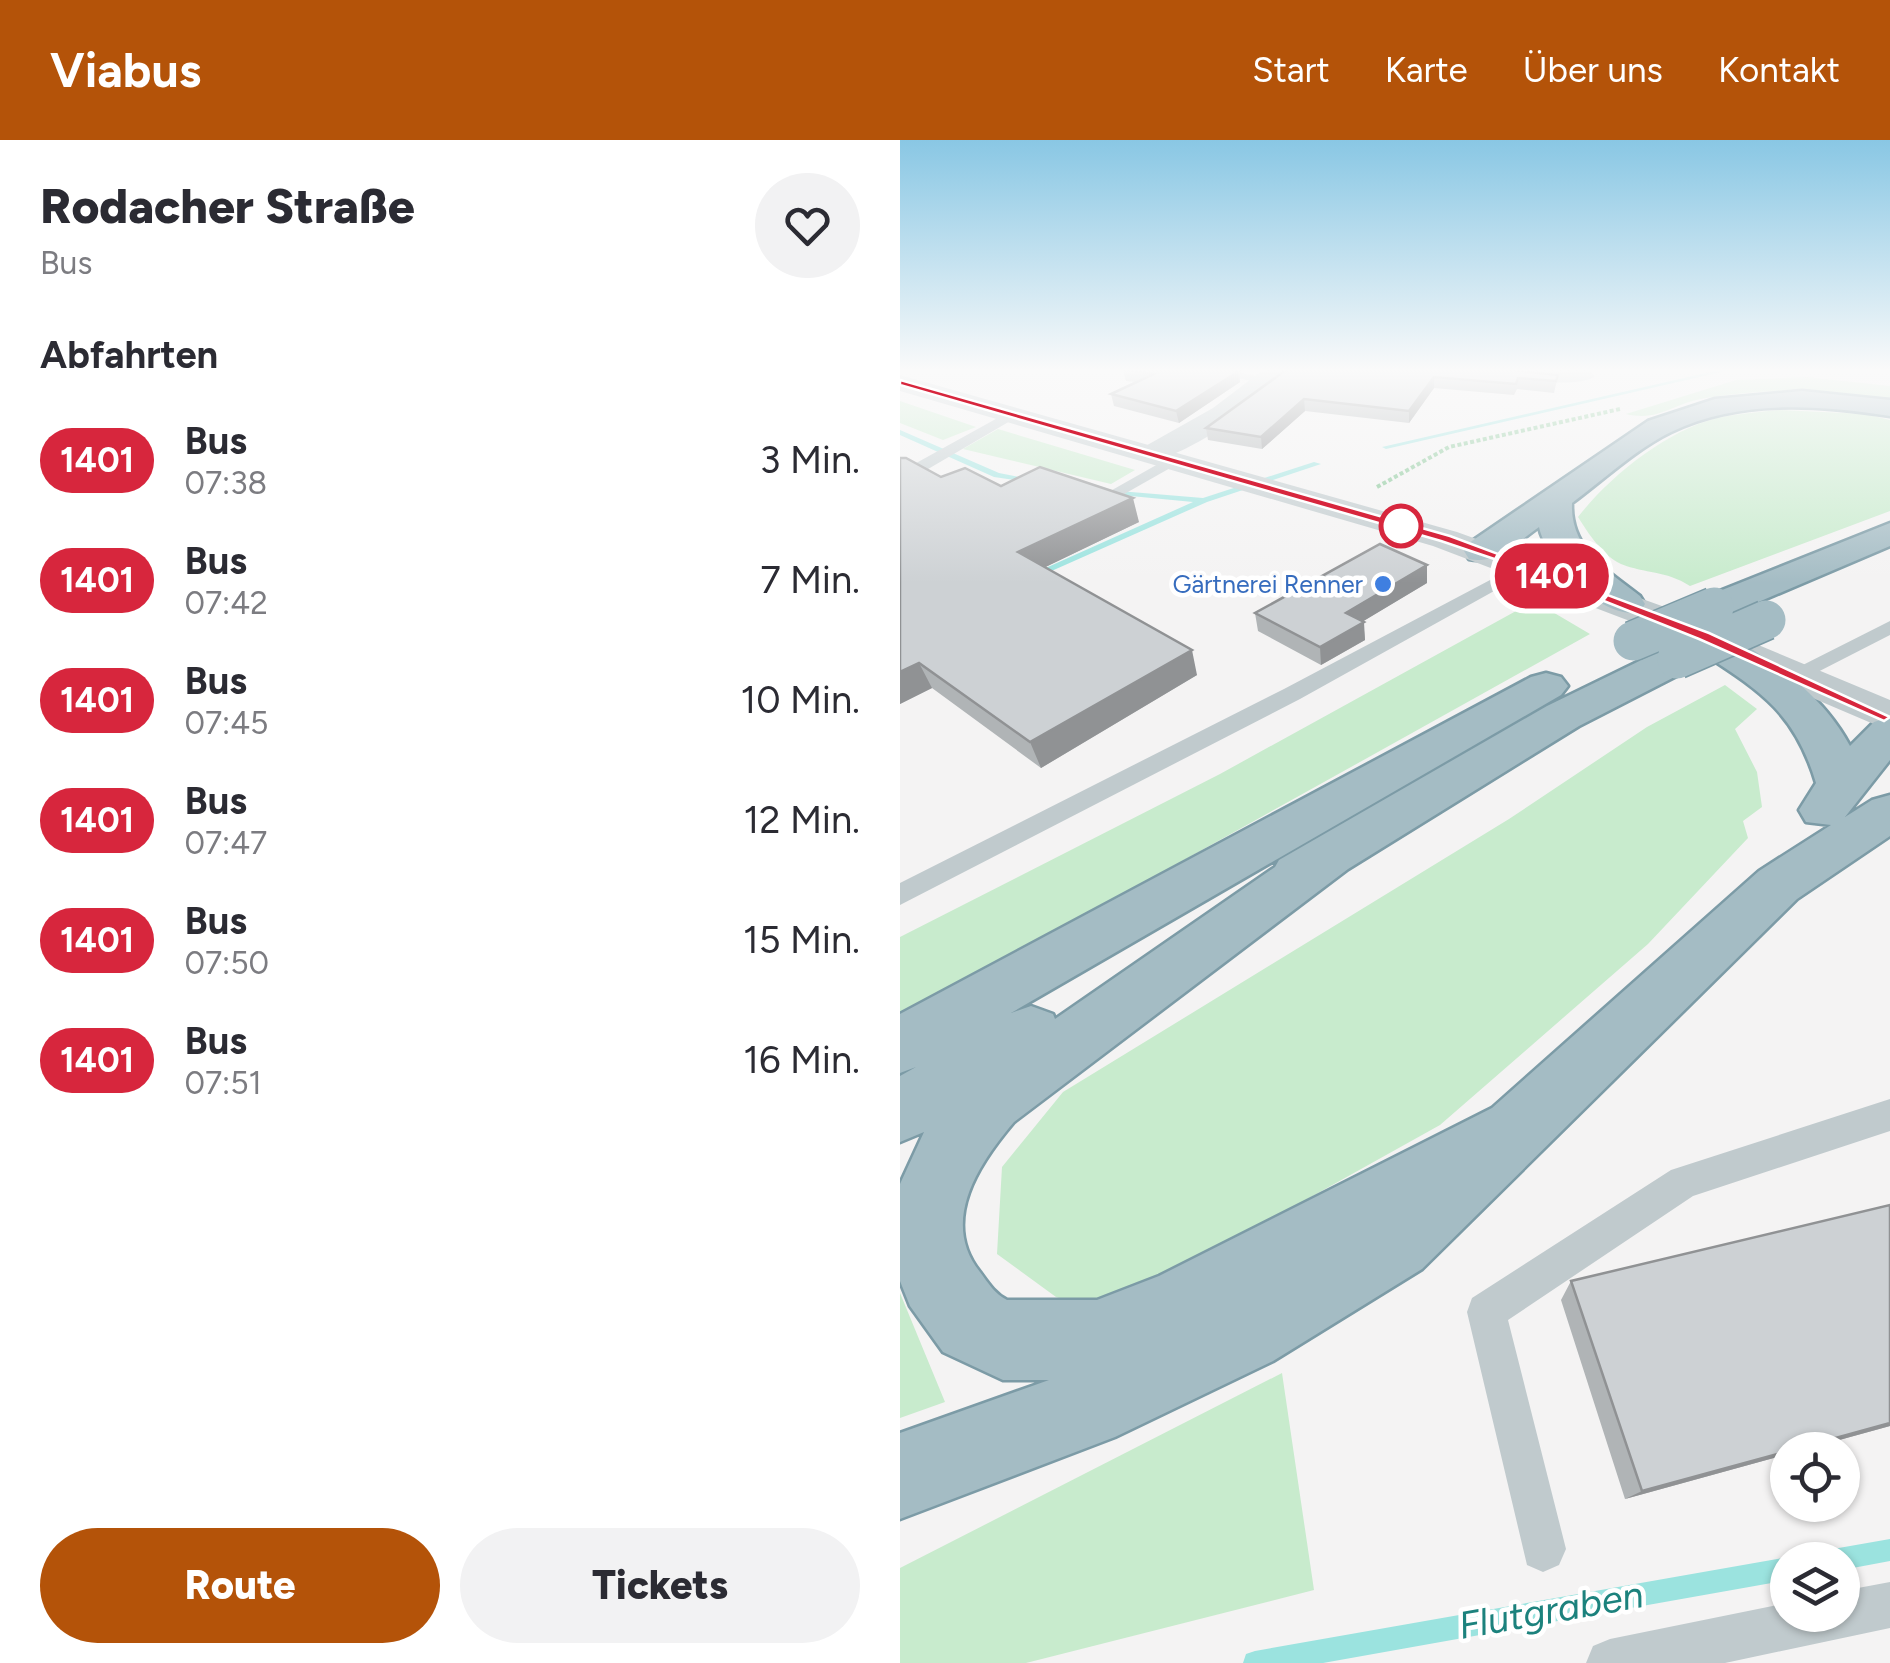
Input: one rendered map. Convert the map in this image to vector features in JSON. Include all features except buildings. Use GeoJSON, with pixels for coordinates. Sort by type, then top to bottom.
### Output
{"type":"FeatureCollection","features":[{"type":"Feature","properties":{"kind":"highway"},"geometry":{"type":"LineString","coordinates":[[1482,551],[1638,441]]}},
{"type":"Feature","properties":{"kind":"highway"},"geometry":{"type":"LineString","coordinates":[[1555,502],[1551,522],[1558,539],[1630,622],[1701,633],[1766,620],[1890,565]]}},
{"type":"Feature","properties":{"kind":"highway"},"geometry":{"type":"LineString","coordinates":[[900,1111],[1701,633],[1890,533]]}},
{"type":"Feature","properties":{"kind":"highway"},"geometry":{"type":"LineString","coordinates":[[900,1045],[1465,728],[1630,622]]}},
{"type":"Feature","properties":{"kind":"highway"},"geometry":{"type":"LineString","coordinates":[[1701,633],[1806,708],[1833,753],[1841,784]]}},
{"type":"Feature","properties":{"kind":"highway"},"geometry":{"type":"LineString","coordinates":[[1778,884],[1841,784],[1890,732]]}},
{"type":"Feature","properties":{"kind":"highway"},"geometry":{"type":"LineString","coordinates":[[900,1476],[1086,1408],[1245,1333],[1396,1243],[1778,884],[1890,812]]}},
{"type":"Feature","properties":{"kind":"highway"},"geometry":{"type":"LineString","coordinates":[[1329,856],[991,1101],[958,1138],[932,1192],[927,1224],[937,1278],[971,1324],[1003,1340],[1097,1340],[1181,1306],[1513,1132]]}},
{"type":"Feature","properties":{"kind":"street"},"geometry":{"type":"LineString","coordinates":[[1108,441],[1526,566],[1630,622]]}},
{"type":"Feature","properties":{"kind":"street"},"geometry":{"type":"LineString","coordinates":[[1164,457],[1185,441]]}},
{"type":"Feature","properties":{"kind":"street"},"geometry":{"type":"LineString","coordinates":[[1701,633],[1890,717]]}},
{"type":"Feature","properties":{"kind":"lane"},"geometry":{"type":"LineString","coordinates":[[905,476],[962,441]]}},
{"type":"Feature","properties":{"kind":"lane"},"geometry":{"type":"LineString","coordinates":[[1106,498],[1164,457]]}},
{"type":"Feature","properties":{"kind":"lane"},"geometry":{"type":"LineString","coordinates":[[900,894],[1292,694],[1526,566]]}},
{"type":"Feature","properties":{"kind":"lane"},"geometry":{"type":"LineString","coordinates":[[1796,674],[1890,627]]}},
{"type":"Feature","properties":{"kind":"lane"},"geometry":{"type":"LineString","coordinates":[[1543,1549],[1486,1312],[1684,1182],[1890,1115]]}},
{"type":"Feature","properties":{"kind":"lane"},"geometry":{"type":"LineString","coordinates":[[1610,1663],[1890,1605]]}},
{"type":"Feature","properties":{"kind":"green space"},"geometry":{"type":"Polygon","coordinates":[[[977,441],[1038,441],[1135,470],[1111,484],[963,449],[977,441]]]}},
{"type":"Feature","properties":{"kind":"green space"},"geometry":{"type":"Polygon","coordinates":[[[1890,441],[1890,511],[1690,586],[1614,560],[1596,544],[1578,517],[1606,486],[1659,444],[1890,441]]]}},
{"type":"Feature","properties":{"kind":"green space"},"geometry":{"type":"Polygon","coordinates":[[[1534,601],[1590,634],[900,1018],[900,937],[1220,774],[1534,601]]]}},
{"type":"Feature","properties":{"kind":"green space"},"geometry":{"type":"Polygon","coordinates":[[[1725,685],[1757,709],[1735,729],[1757,772],[1762,807],[1743,821],[1748,838],[1648,944],[1440,1125],[1103,1313],[1056,1297],[997,1254],[1002,1167],[1063,1092],[1509,819],[1647,727],[1725,685]]]}},
{"type":"Feature","properties":{"kind":"green space"},"geometry":{"type":"Polygon","coordinates":[[[900,1293],[945,1402],[900,1418],[900,1293]]]}},
{"type":"Feature","properties":{"kind":"green space"},"geometry":{"type":"Polygon","coordinates":[[[1282,1373],[1314,1590],[1026,1663],[900,1663],[900,1568],[1282,1373]]]}},
{"type":"Feature","properties":{"kind":"waterway"},"geometry":{"type":"LineString","coordinates":[[920,441],[997,475],[1035,481]]}},
{"type":"Feature","properties":{"kind":"waterway"},"geometry":{"type":"LineString","coordinates":[[1386,447],[1412,441]]}},
{"type":"Feature","properties":{"kind":"waterway"},"geometry":{"type":"LineString","coordinates":[[1035,575],[1204,500],[1317,464]]}},
{"type":"Feature","properties":{"kind":"waterway"},"geometry":{"type":"LineString","coordinates":[[1110,492],[1203,500]]}},
{"type":"Feature","properties":{"kind":"waterway","name":"Flutgraben"},"geometry":{"type":"LineString","coordinates":[[1860,1555],[1890,1550]]}},
{"type":"Feature","properties":{"kind":"waterway","name":"Flutgraben"},"geometry":{"type":"LineString","coordinates":[[1255,1663],[1770,1571]]}},
{"type":"Feature","properties":{"kind":"bus line","name":"1401"},"geometry":{"type":"LineString","coordinates":[[1108,441],[1445,538],[1526,566],[1796,674],[1890,717]]}},
{"type":"Feature","properties":{"kind":"place","name":"Gärtnerei Renner"},"geometry":{"type":"Point","coordinates":[1383,584]}}]}
